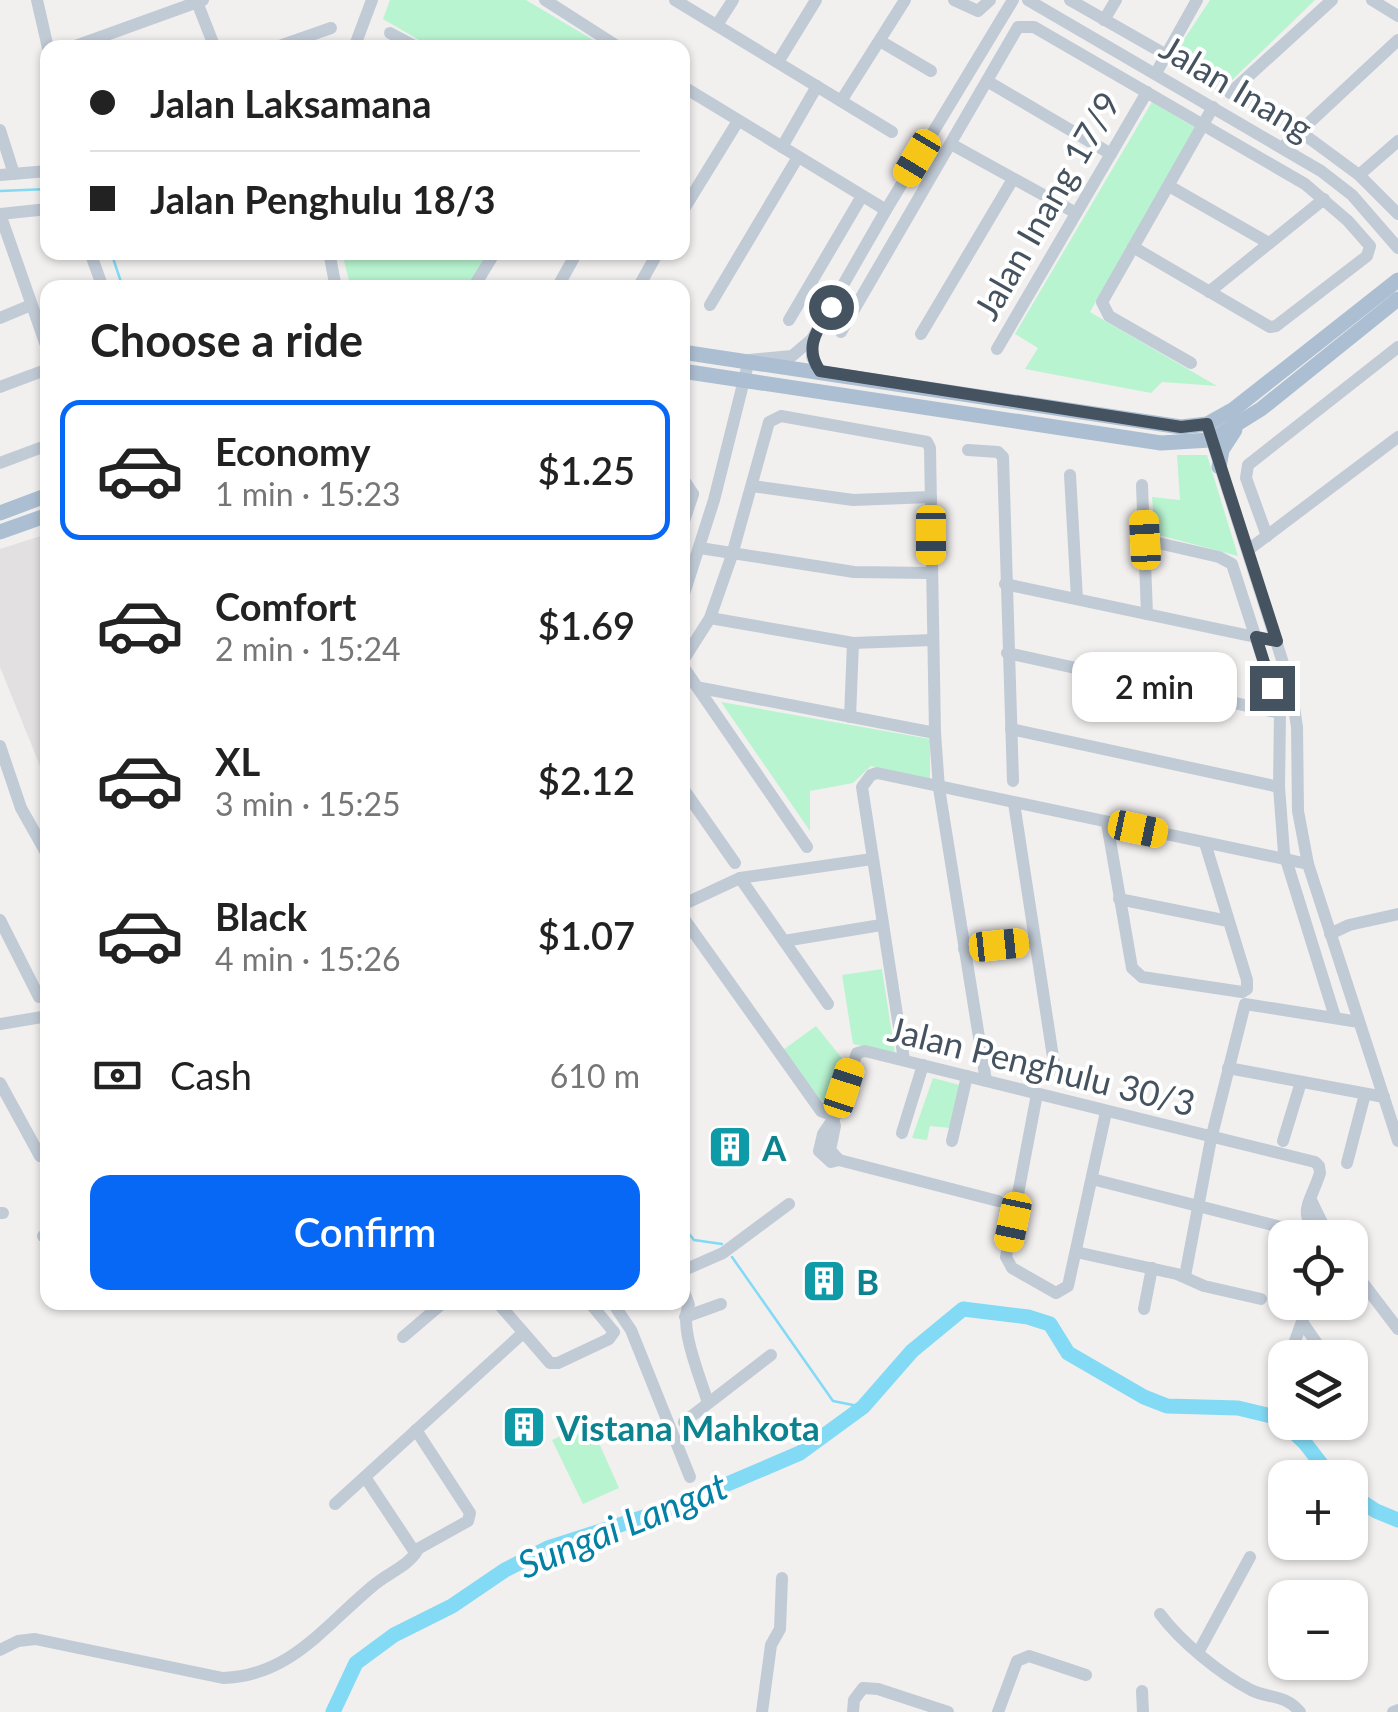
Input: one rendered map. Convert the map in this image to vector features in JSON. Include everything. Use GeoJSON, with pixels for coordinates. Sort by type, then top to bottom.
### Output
{"type":"FeatureCollection","features":[{"type":"Feature","properties":{"kind":"main road"},"geometry":{"type":"LineString","coordinates":[[1209,432],[1398,280]]}},
{"type":"Feature","properties":{"kind":"main road"},"geometry":{"type":"LineString","coordinates":[[1219,466],[1227,439],[1241,422],[1398,299]]}},
{"type":"Feature","properties":{"kind":"main road"},"geometry":{"type":"LineString","coordinates":[[690,353],[1209,432]]}},
{"type":"Feature","properties":{"kind":"main road"},"geometry":{"type":"LineString","coordinates":[[690,371],[1162,443],[1191,441],[1241,422]]}},
{"type":"Feature","properties":{"kind":"main road"},"geometry":{"type":"LineString","coordinates":[[1191,441],[1219,466]]}},
{"type":"Feature","properties":{"kind":"main road"},"geometry":{"type":"LineString","coordinates":[[0,513],[40,498]]}},
{"type":"Feature","properties":{"kind":"main road"},"geometry":{"type":"LineString","coordinates":[[0,532],[40,518]]}},
{"type":"Feature","properties":{"kind":"street"},"geometry":{"type":"LineString","coordinates":[[37,0],[46,40]]}},
{"type":"Feature","properties":{"kind":"street"},"geometry":{"type":"LineString","coordinates":[[357,40],[372,0]]}},
{"type":"Feature","properties":{"kind":"street"},"geometry":{"type":"LineString","coordinates":[[545,0],[607,40]]}},
{"type":"Feature","properties":{"kind":"street"},"geometry":{"type":"LineString","coordinates":[[676,0],[892,132]]}},
{"type":"Feature","properties":{"kind":"street"},"geometry":{"type":"LineString","coordinates":[[718,25],[733,0]]}},
{"type":"Feature","properties":{"kind":"street"},"geometry":{"type":"LineString","coordinates":[[778,62],[816,0]]}},
{"type":"Feature","properties":{"kind":"street"},"geometry":{"type":"LineString","coordinates":[[841,101],[905,0]]}},
{"type":"Feature","properties":{"kind":"street"},"geometry":{"type":"LineString","coordinates":[[954,0],[978,12],[990,0]]}},
{"type":"Feature","properties":{"kind":"street"},"geometry":{"type":"LineString","coordinates":[[690,577],[749,360],[792,356],[812,339],[1013,0]]}},
{"type":"Feature","properties":{"kind":"street","name":"Jalan Inang"},"geometry":{"type":"LineString","coordinates":[[1028,0],[1283,147],[1352,196],[1398,248]]}},
{"type":"Feature","properties":{"kind":"street"},"geometry":{"type":"LineString","coordinates":[[1070,0],[1298,130],[1359,175],[1398,214]]}},
{"type":"Feature","properties":{"kind":"street"},"geometry":{"type":"LineString","coordinates":[[1104,20],[1116,0]]}},
{"type":"Feature","properties":{"kind":"street"},"geometry":{"type":"LineString","coordinates":[[1152,71],[1197,0]]}},
{"type":"Feature","properties":{"kind":"street"},"geometry":{"type":"LineString","coordinates":[[1230,93],[1332,0]]}},
{"type":"Feature","properties":{"kind":"street"},"geometry":{"type":"LineString","coordinates":[[1372,0],[1398,16]]}},
{"type":"Feature","properties":{"kind":"street"},"geometry":{"type":"LineString","coordinates":[[92,40],[200,1],[212,40]]}},
{"type":"Feature","properties":{"kind":"street"},"geometry":{"type":"LineString","coordinates":[[841,332],[1018,27],[1034,27],[1305,184],[1370,246],[1367,256],[1276,326],[1265,325],[1133,248]]}},
{"type":"Feature","properties":{"kind":"street"},"geometry":{"type":"LineString","coordinates":[[297,40],[331,28]]}},
{"type":"Feature","properties":{"kind":"street"},"geometry":{"type":"LineString","coordinates":[[390,33],[403,40]]}},
{"type":"Feature","properties":{"kind":"street"},"geometry":{"type":"LineString","coordinates":[[1283,147],[1398,40]]}},
{"type":"Feature","properties":{"kind":"street"},"geometry":{"type":"LineString","coordinates":[[880,41],[931,71]]}},
{"type":"Feature","properties":{"kind":"street"},"geometry":{"type":"LineString","coordinates":[[987,81],[1111,154]]}},
{"type":"Feature","properties":{"kind":"street"},"geometry":{"type":"LineString","coordinates":[[782,148],[817,86]]}},
{"type":"Feature","properties":{"kind":"street"},"geometry":{"type":"LineString","coordinates":[[690,91],[886,210]]}},
{"type":"Feature","properties":{"kind":"street","name":"Jalan Inang 17/9"},"geometry":{"type":"LineString","coordinates":[[997,349],[1147,92]]}},
{"type":"Feature","properties":{"kind":"street"},"geometry":{"type":"LineString","coordinates":[[1191,362],[1109,316],[1103,309],[1104,295],[1213,107]]}},
{"type":"Feature","properties":{"kind":"street"},"geometry":{"type":"LineString","coordinates":[[690,199],[738,120]]}},
{"type":"Feature","properties":{"kind":"street"},"geometry":{"type":"LineString","coordinates":[[0,130],[7,174],[40,172]]}},
{"type":"Feature","properties":{"kind":"street"},"geometry":{"type":"LineString","coordinates":[[1359,175],[1398,141]]}},
{"type":"Feature","properties":{"kind":"street"},"geometry":{"type":"LineString","coordinates":[[951,144],[1076,213]]}},
{"type":"Feature","properties":{"kind":"street"},"geometry":{"type":"LineString","coordinates":[[710,305],[798,157]]}},
{"type":"Feature","properties":{"kind":"street"},"geometry":{"type":"LineString","coordinates":[[921,334],[1012,178]]}},
{"type":"Feature","properties":{"kind":"street"},"geometry":{"type":"LineString","coordinates":[[1169,186],[1267,242]]}},
{"type":"Feature","properties":{"kind":"street"},"geometry":{"type":"LineString","coordinates":[[789,320],[862,196]]}},
{"type":"Feature","properties":{"kind":"street"},"geometry":{"type":"LineString","coordinates":[[1208,292],[1324,199]]}},
{"type":"Feature","properties":{"kind":"street"},"geometry":{"type":"LineString","coordinates":[[40,211],[0,214],[4,236],[40,330]]}},
{"type":"Feature","properties":{"kind":"street"},"geometry":{"type":"LineString","coordinates":[[0,318],[31,305]]}},
{"type":"Feature","properties":{"kind":"street"},"geometry":{"type":"LineString","coordinates":[[812,339],[812,357],[820,371]]}},
{"type":"Feature","properties":{"kind":"street"},"geometry":{"type":"LineString","coordinates":[[1267,536],[1246,478],[1248,465],[1398,348]]}},
{"type":"Feature","properties":{"kind":"street"},"geometry":{"type":"LineString","coordinates":[[0,387],[40,372]]}},
{"type":"Feature","properties":{"kind":"street"},"geometry":{"type":"LineString","coordinates":[[690,650],[710,618],[773,418],[780,416],[927,442],[939,788],[986,1081]]}},
{"type":"Feature","properties":{"kind":"street"},"geometry":{"type":"LineString","coordinates":[[1209,432],[1277,641],[1294,707],[1298,811],[1308,864],[1398,1141]]}},
{"type":"Feature","properties":{"kind":"street"},"geometry":{"type":"LineString","coordinates":[[1248,550],[1395,445]]}},
{"type":"Feature","properties":{"kind":"street"},"geometry":{"type":"LineString","coordinates":[[0,463],[40,448]]}},
{"type":"Feature","properties":{"kind":"street"},"geometry":{"type":"LineString","coordinates":[[968,450],[998,452],[1003,457],[1013,781]]}},
{"type":"Feature","properties":{"kind":"street"},"geometry":{"type":"LineString","coordinates":[[1070,475],[1077,599]]}},
{"type":"Feature","properties":{"kind":"street"},"geometry":{"type":"LineString","coordinates":[[1142,485],[1147,614]]}},
{"type":"Feature","properties":{"kind":"street"},"geometry":{"type":"LineString","coordinates":[[752,486],[853,500],[931,497]]}},
{"type":"Feature","properties":{"kind":"street"},"geometry":{"type":"LineString","coordinates":[[690,489],[693,494],[714,500]]}},
{"type":"Feature","properties":{"kind":"street"},"geometry":{"type":"LineString","coordinates":[[690,503],[693,494]]}},
{"type":"Feature","properties":{"kind":"street"},"geometry":{"type":"LineString","coordinates":[[1145,540],[1220,557],[1232,564],[1280,713],[1282,838],[1335,1017]]}},
{"type":"Feature","properties":{"kind":"street"},"geometry":{"type":"LineString","coordinates":[[700,548],[854,572],[931,573]]}},
{"type":"Feature","properties":{"kind":"street"},"geometry":{"type":"LineString","coordinates":[[1005,584],[1277,641]]}},
{"type":"Feature","properties":{"kind":"street"},"geometry":{"type":"LineString","coordinates":[[710,618],[853,643],[933,640]]}},
{"type":"Feature","properties":{"kind":"street"},"geometry":{"type":"LineString","coordinates":[[850,717],[853,643]]}},
{"type":"Feature","properties":{"kind":"street"},"geometry":{"type":"LineString","coordinates":[[1007,653],[1280,713]]}},
{"type":"Feature","properties":{"kind":"street"},"geometry":{"type":"LineString","coordinates":[[690,674],[806,847]]}},
{"type":"Feature","properties":{"kind":"street"},"geometry":{"type":"LineString","coordinates":[[701,688],[935,733]]}},
{"type":"Feature","properties":{"kind":"street"},"geometry":{"type":"LineString","coordinates":[[1011,729],[1279,787]]}},
{"type":"Feature","properties":{"kind":"street"},"geometry":{"type":"LineString","coordinates":[[0,746],[5,776],[40,841]]}},
{"type":"Feature","properties":{"kind":"street"},"geometry":{"type":"LineString","coordinates":[[904,1060],[862,787],[877,773],[1206,846],[1308,864]]}},
{"type":"Feature","properties":{"kind":"street"},"geometry":{"type":"LineString","coordinates":[[690,798],[735,863]]}},
{"type":"Feature","properties":{"kind":"street"},"geometry":{"type":"LineString","coordinates":[[1014,803],[1055,1070]]}},
{"type":"Feature","properties":{"kind":"street"},"geometry":{"type":"LineString","coordinates":[[1108,825],[1132,968],[1142,978],[1237,992],[1359,1022]]}},
{"type":"Feature","properties":{"kind":"street"},"geometry":{"type":"LineString","coordinates":[[1184,1276],[1247,980],[1206,846]]}},
{"type":"Feature","properties":{"kind":"street"},"geometry":{"type":"LineString","coordinates":[[690,901],[740,878],[872,859]]}},
{"type":"Feature","properties":{"kind":"street"},"geometry":{"type":"LineString","coordinates":[[740,878],[828,1004]]}},
{"type":"Feature","properties":{"kind":"street"},"geometry":{"type":"LineString","coordinates":[[1119,899],[1228,922]]}},
{"type":"Feature","properties":{"kind":"street"},"geometry":{"type":"LineString","coordinates":[[1330,934],[1398,914]]}},
{"type":"Feature","properties":{"kind":"street"},"geometry":{"type":"LineString","coordinates":[[0,920],[40,997]]}},
{"type":"Feature","properties":{"kind":"street"},"geometry":{"type":"LineString","coordinates":[[784,941],[881,925]]}},
{"type":"Feature","properties":{"kind":"street"},"geometry":{"type":"LineString","coordinates":[[690,927],[821,1111],[834,1118],[830,1150],[838,1160],[998,1201]]}},
{"type":"Feature","properties":{"kind":"street"},"geometry":{"type":"LineString","coordinates":[[964,949],[1034,942]]}},
{"type":"Feature","properties":{"kind":"street"},"geometry":{"type":"LineString","coordinates":[[0,1024],[40,1017]]}},
{"type":"Feature","properties":{"kind":"street","name":"Jalan Penghulu 30/3"},"geometry":{"type":"LineString","coordinates":[[834,1118],[857,1053],[865,1051],[1314,1162],[1319,1166],[1306,1220]]}},
{"type":"Feature","properties":{"kind":"street"},"geometry":{"type":"LineString","coordinates":[[902,1133],[924,1066]]}},
{"type":"Feature","properties":{"kind":"street"},"geometry":{"type":"LineString","coordinates":[[1228,1068],[1384,1097]]}},
{"type":"Feature","properties":{"kind":"street"},"geometry":{"type":"LineString","coordinates":[[952,1141],[967,1076]]}},
{"type":"Feature","properties":{"kind":"street"},"geometry":{"type":"LineString","coordinates":[[1283,1140],[1301,1082]]}},
{"type":"Feature","properties":{"kind":"street"},"geometry":{"type":"LineString","coordinates":[[0,1084],[40,1149]]}},
{"type":"Feature","properties":{"kind":"street"},"geometry":{"type":"LineString","coordinates":[[1037,1094],[1007,1263],[1056,1293],[1068,1286],[1106,1112]]}},
{"type":"Feature","properties":{"kind":"street"},"geometry":{"type":"LineString","coordinates":[[1348,1163],[1365,1094]]}},
{"type":"Feature","properties":{"kind":"street"},"geometry":{"type":"LineString","coordinates":[[1092,1179],[1268,1224]]}},
{"type":"Feature","properties":{"kind":"street"},"geometry":{"type":"LineString","coordinates":[[690,1267],[723,1253],[789,1204]]}},
{"type":"Feature","properties":{"kind":"street"},"geometry":{"type":"LineString","coordinates":[[1076,1252],[1260,1298]]}},
{"type":"Feature","properties":{"kind":"street"},"geometry":{"type":"LineString","coordinates":[[1144,1309],[1152,1268]]}},
{"type":"Feature","properties":{"kind":"street"},"geometry":{"type":"LineString","coordinates":[[1368,1290],[1398,1329]]}},
{"type":"Feature","properties":{"kind":"street"},"geometry":{"type":"LineString","coordinates":[[690,1310],[721,1304]]}},
{"type":"Feature","properties":{"kind":"street"},"geometry":{"type":"LineString","coordinates":[[402,1337],[434,1310]]}},
{"type":"Feature","properties":{"kind":"street"},"geometry":{"type":"LineString","coordinates":[[504,1310],[550,1363],[558,1363],[609,1339],[614,1332],[596,1310]]}},
{"type":"Feature","properties":{"kind":"street"},"geometry":{"type":"LineString","coordinates":[[617,1310],[631,1330],[690,1477]]}},
{"type":"Feature","properties":{"kind":"street"},"geometry":{"type":"LineString","coordinates":[[682,1311],[708,1403]]}},
{"type":"Feature","properties":{"kind":"street"},"geometry":{"type":"LineString","coordinates":[[1295,1340],[1302,1322]]}},
{"type":"Feature","properties":{"kind":"street"},"geometry":{"type":"LineString","coordinates":[[1302,1322],[1314,1340]]}},
{"type":"Feature","properties":{"kind":"street"},"geometry":{"type":"LineString","coordinates":[[334,1504],[523,1333]]}},
{"type":"Feature","properties":{"kind":"street"},"geometry":{"type":"LineString","coordinates":[[684,1422],[771,1356]]}},
{"type":"Feature","properties":{"kind":"street"},"geometry":{"type":"LineString","coordinates":[[413,1549],[470,1518],[416,1430]]}},
{"type":"Feature","properties":{"kind":"street"},"geometry":{"type":"LineString","coordinates":[[0,1650],[18,1641],[35,1639],[223,1678],[248,1677],[283,1664],[377,1582],[412,1559],[413,1549],[364,1476]]}},
{"type":"Feature","properties":{"kind":"street"},"geometry":{"type":"LineString","coordinates":[[1199,1651],[1250,1557]]}},
{"type":"Feature","properties":{"kind":"street"},"geometry":{"type":"LineString","coordinates":[[762,1708],[771,1645],[780,1629],[782,1578]]}},
{"type":"Feature","properties":{"kind":"street"},"geometry":{"type":"LineString","coordinates":[[1160,1614],[1218,1671],[1256,1692],[1284,1698],[1300,1712]]}},
{"type":"Feature","properties":{"kind":"street"},"geometry":{"type":"LineString","coordinates":[[998,1712],[1017,1661],[1028,1656],[1086,1674]]}},
{"type":"Feature","properties":{"kind":"street"},"geometry":{"type":"LineString","coordinates":[[853,1712],[854,1700],[863,1688],[878,1689],[948,1712]]}},
{"type":"Feature","properties":{"kind":"street"},"geometry":{"type":"LineString","coordinates":[[1142,1691],[1143,1712]]}},
{"type":"Feature","properties":{"kind":"shaded area"},"geometry":{"type":"Polygon","coordinates":[[[40,536],[40,766],[0,667],[0,549],[40,536]]]}},
{"type":"Feature","properties":{"kind":"green space"},"geometry":{"type":"Polygon","coordinates":[[[390,0],[526,0],[593,40],[419,40],[383,19],[390,0]]]}},
{"type":"Feature","properties":{"kind":"green space"},"geometry":{"type":"Polygon","coordinates":[[[1210,0],[1315,0],[1229,83],[1175,53],[1210,0]]]}},
{"type":"Feature","properties":{"kind":"green space"},"geometry":{"type":"Polygon","coordinates":[[[1152,102],[1196,128],[1090,312],[1217,386],[1162,382],[1151,393],[1025,369],[1038,348],[1015,334],[1152,102]]]}},
{"type":"Feature","properties":{"kind":"green space"},"geometry":{"type":"Polygon","coordinates":[[[344,260],[485,260],[473,280],[349,280],[344,260]]]}},
{"type":"Feature","properties":{"kind":"green space"},"geometry":{"type":"Polygon","coordinates":[[[1177,455],[1207,455],[1238,556],[1155,534],[1152,497],[1180,500],[1177,455]]]}},
{"type":"Feature","properties":{"kind":"green space"},"geometry":{"type":"Polygon","coordinates":[[[721,702],[930,739],[930,779],[871,766],[853,783],[810,791],[810,831],[721,702]]]}},
{"type":"Feature","properties":{"kind":"green space"},"geometry":{"type":"Polygon","coordinates":[[[882,969],[895,1054],[853,1044],[842,975],[882,969]]]}},
{"type":"Feature","properties":{"kind":"green space"},"geometry":{"type":"Polygon","coordinates":[[[816,1026],[845,1062],[831,1104],[821,1100],[783,1050],[816,1026]]]}},
{"type":"Feature","properties":{"kind":"green space"},"geometry":{"type":"Polygon","coordinates":[[[933,1078],[960,1085],[950,1128],[930,1126],[927,1140],[912,1138],[933,1078]]]}},
{"type":"Feature","properties":{"kind":"green space"},"geometry":{"type":"Polygon","coordinates":[[[590,1423],[619,1488],[583,1504],[552,1440],[590,1423]]]}},
{"type":"Feature","properties":{"kind":"waterway"},"geometry":{"type":"LineString","coordinates":[[0,191],[40,189]]}},
{"type":"Feature","properties":{"kind":"waterway"},"geometry":{"type":"LineString","coordinates":[[114,260],[120,280]]}},
{"type":"Feature","properties":{"kind":"waterway"},"geometry":{"type":"LineString","coordinates":[[690,1235],[694,1240],[722,1244]]}},
{"type":"Feature","properties":{"kind":"waterway"},"geometry":{"type":"LineString","coordinates":[[732,1257],[833,1401],[863,1407]]}},
{"type":"Feature","properties":{"kind":"waterway","name":"Sungai Langat"},"geometry":{"type":"LineString","coordinates":[[333,1712],[356,1663],[394,1635],[452,1606],[505,1570],[548,1548],[669,1509],[800,1453],[863,1407],[912,1351],[963,1309],[1028,1317],[1050,1324],[1068,1353],[1167,1406],[1238,1408],[1271,1416],[1285,1424],[1318,1460]]}},
{"type":"Feature","properties":{"kind":"waterway","name":"Sungai Langat"},"geometry":{"type":"LineString","coordinates":[[1368,1506],[1398,1520]]}},
{"type":"Feature","properties":{"kind":"place","name":"A"},"geometry":{"type":"Point","coordinates":[730,1147]}},
{"type":"Feature","properties":{"kind":"place","name":"B"},"geometry":{"type":"Point","coordinates":[824,1281]}},
{"type":"Feature","properties":{"kind":"place","name":"Vistana Mahkota"},"geometry":{"type":"Point","coordinates":[524,1427]}},
{"type":"Feature","properties":{"kind":"route"},"geometry":{"type":"LineString","coordinates":[[831,307],[812,339],[812,357],[820,371],[1181,427],[1207,424],[1277,641],[1256,637],[1272,688]]}}]}
